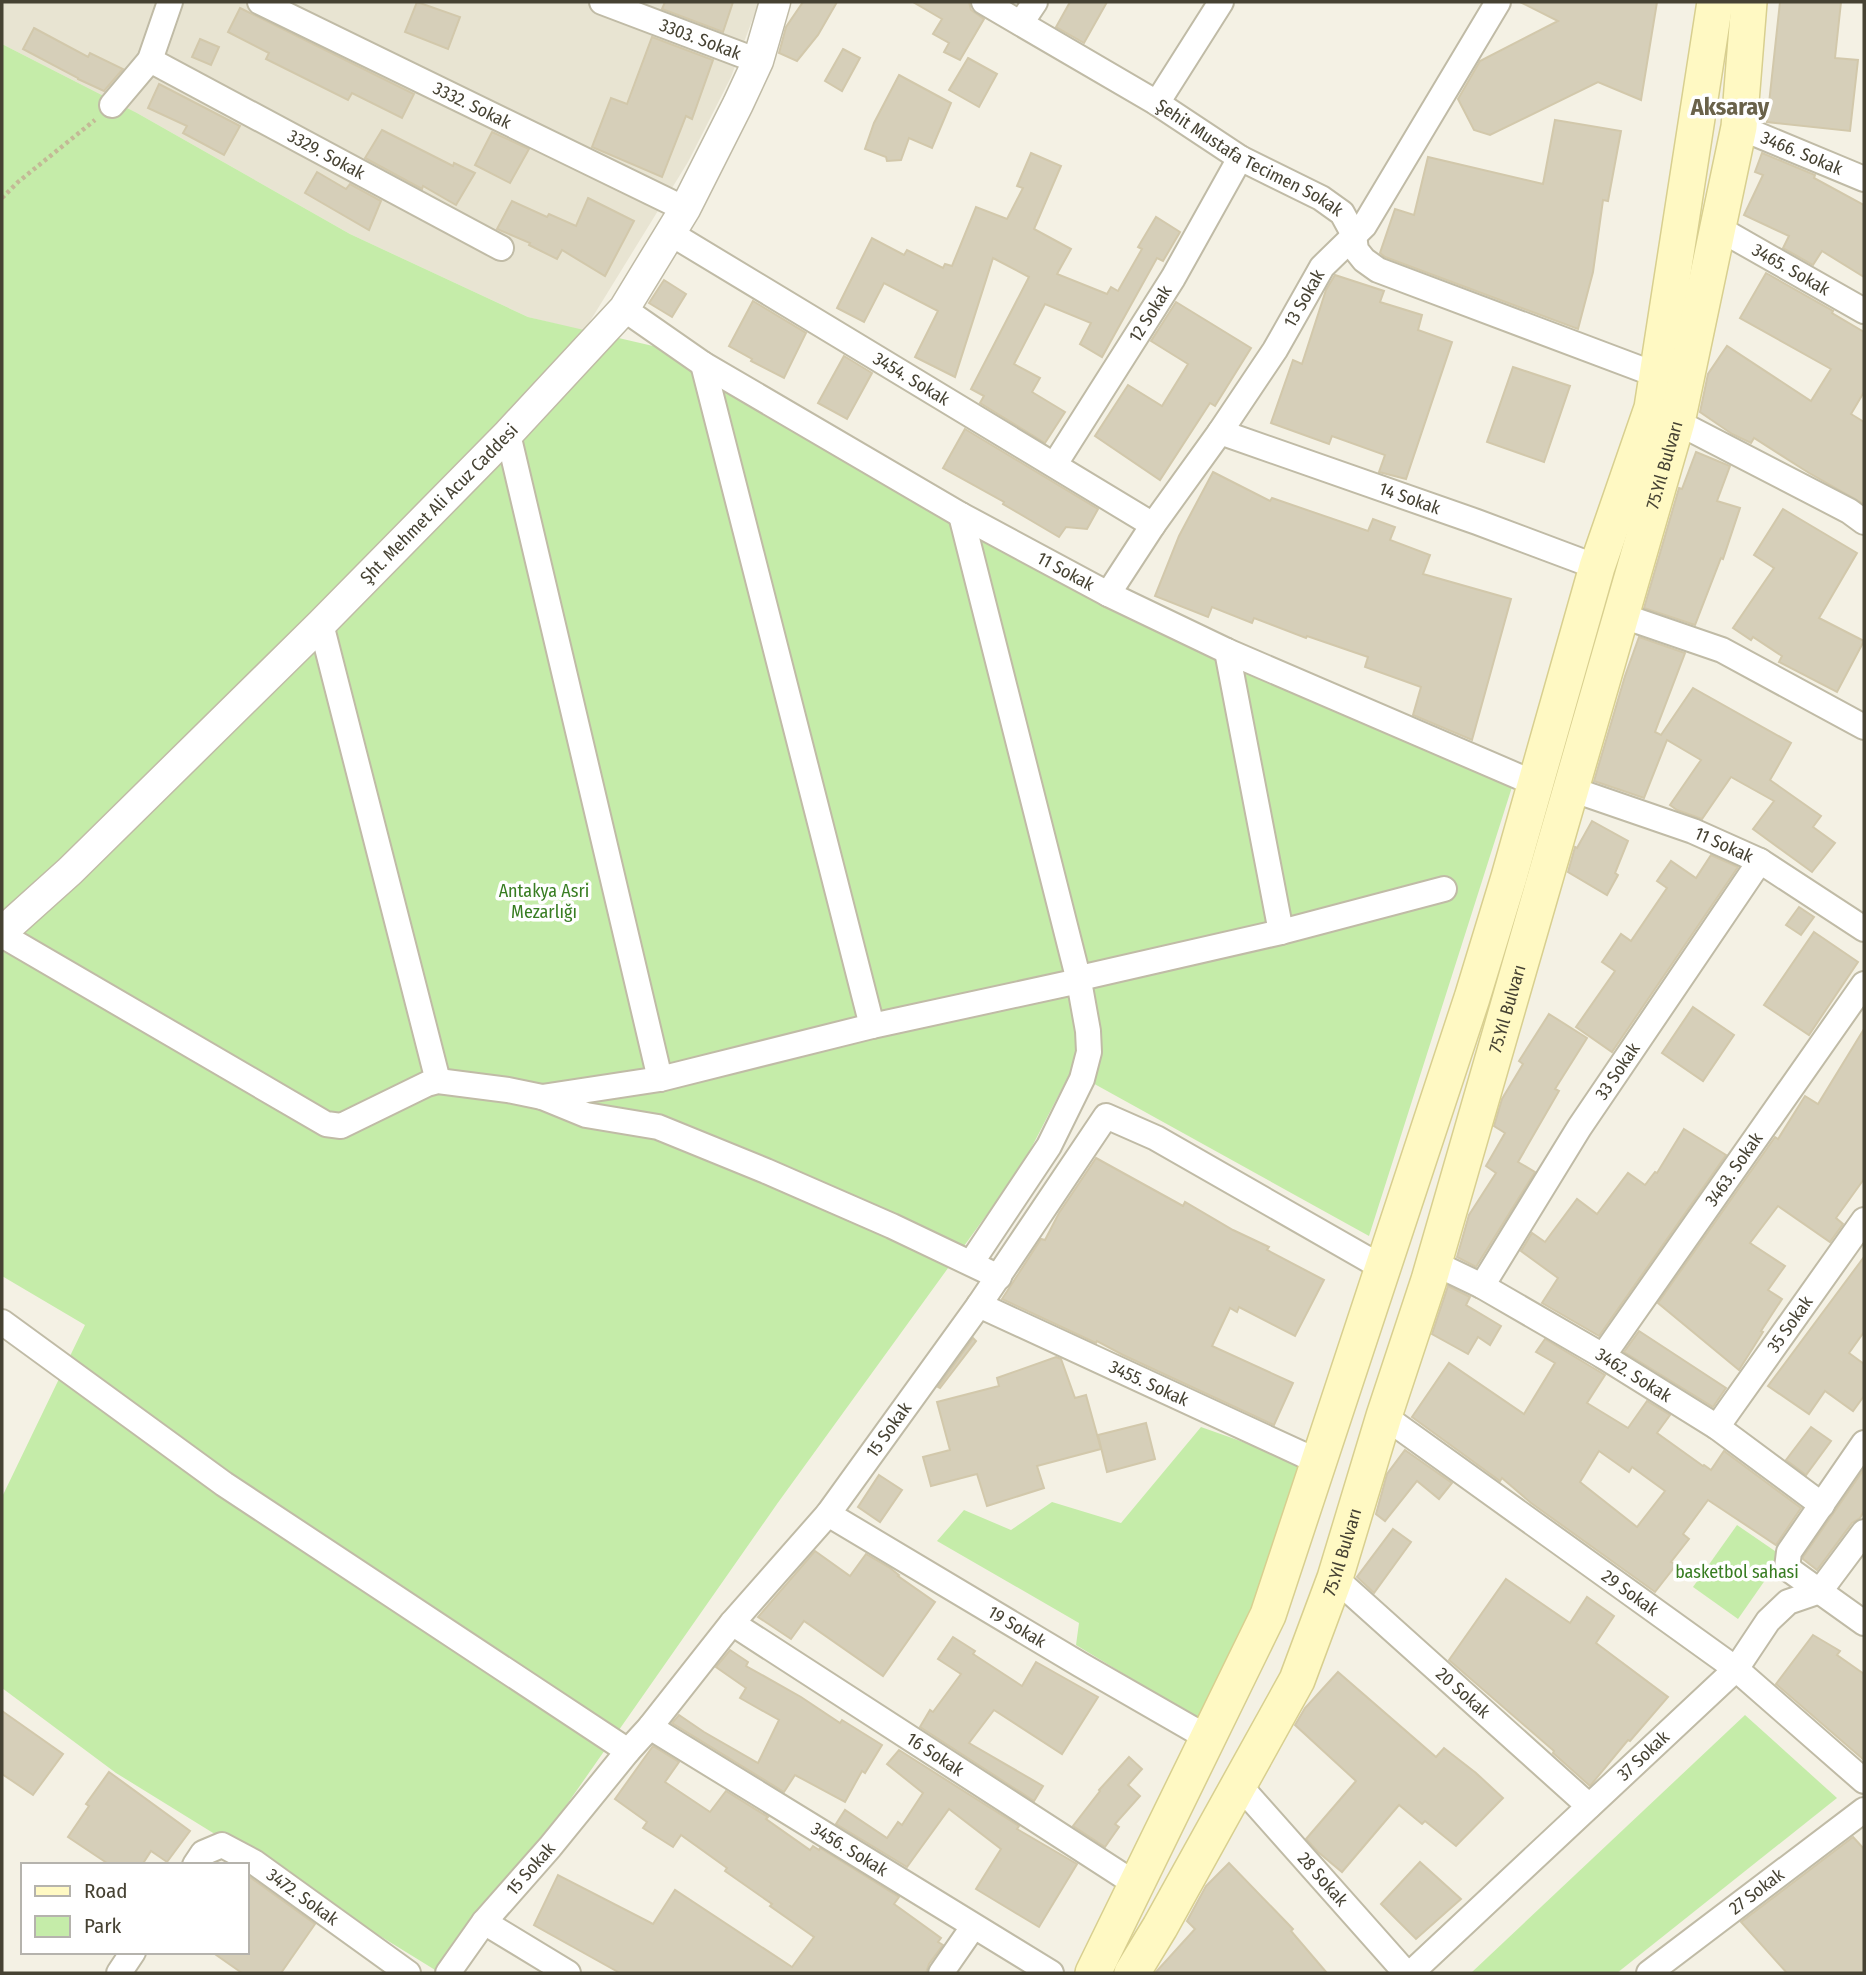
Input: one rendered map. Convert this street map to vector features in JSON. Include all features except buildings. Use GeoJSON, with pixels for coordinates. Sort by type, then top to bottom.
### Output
{"type":"FeatureCollection","features":[{"type":"Feature","properties":{"kind":"main road","name":"75.Yıl Bulvarı"},"geometry":{"type":"LineString","coordinates":[[1093,1973],[1268,1615],[1472,998],[1597,567],[1652,408],[1716,2]]}},
{"type":"Feature","properties":{"kind":"main road","name":"75.Yıl Bulvarı"},"geometry":{"type":"LineString","coordinates":[[1132,1973],[1297,1680],[1335,1578],[1434,1263],[1677,422],[1739,127],[1749,2]]}},
{"type":"Feature","properties":{"kind":"street"},"geometry":{"type":"LineString","coordinates":[[112,105],[150,60],[170,2]]}},
{"type":"Feature","properties":{"kind":"street","name":"3332. Sokak"},"geometry":{"type":"LineString","coordinates":[[260,2],[677,221]]}},
{"type":"Feature","properties":{"kind":"street","name":"3303. Sokak"},"geometry":{"type":"LineString","coordinates":[[602,2],[758,61]]}},
{"type":"Feature","properties":{"kind":"street","name":"Şht. Mehmet Ali Acuz Caddesi"},"geometry":{"type":"LineString","coordinates":[[2,934],[321,624],[508,434],[624,309],[677,221],[738,104],[758,61],[775,2]]}},
{"type":"Feature","properties":{"kind":"street","name":"Şehit Mustafa Tecimen Sokak"},"geometry":{"type":"LineString","coordinates":[[984,2],[1157,103],[1240,158],[1321,198],[1342,213],[1354,235],[1356,250],[1378,270],[1657,375]]}},
{"type":"Feature","properties":{"kind":"street"},"geometry":{"type":"LineString","coordinates":[[1021,23],[1035,2]]}},
{"type":"Feature","properties":{"kind":"street"},"geometry":{"type":"LineString","coordinates":[[1157,103],[1221,2]]}},
{"type":"Feature","properties":{"kind":"street","name":"13 Sokak"},"geometry":{"type":"LineString","coordinates":[[1108,594],[1153,524],[1275,350],[1322,267],[1363,226],[1498,2]]}},
{"type":"Feature","properties":{"kind":"street","name":"3329. Sokak"},"geometry":{"type":"LineString","coordinates":[[150,60],[500,248]]}},
{"type":"Feature","properties":{"kind":"street","name":"3466. Sokak"},"geometry":{"type":"LineString","coordinates":[[1739,127],[1864,180]]}},
{"type":"Feature","properties":{"kind":"street","name":"12 Sokak"},"geometry":{"type":"LineString","coordinates":[[1055,464],[1173,278],[1240,158]]}},
{"type":"Feature","properties":{"kind":"street","name":"3454. Sokak"},"geometry":{"type":"LineString","coordinates":[[677,221],[1153,524]]}},
{"type":"Feature","properties":{"kind":"street","name":"3465. Sokak"},"geometry":{"type":"LineString","coordinates":[[1718,228],[1864,311]]}},
{"type":"Feature","properties":{"kind":"street","name":"11 Sokak"},"geometry":{"type":"LineString","coordinates":[[624,309],[703,364],[961,515],[1108,594],[1227,651],[1536,784]]}},
{"type":"Feature","properties":{"kind":"street"},"geometry":{"type":"LineString","coordinates":[[703,364],[872,1027]]}},
{"type":"Feature","properties":{"kind":"street"},"geometry":{"type":"LineString","coordinates":[[1677,422],[1849,511],[1864,522]]}},
{"type":"Feature","properties":{"kind":"street","name":"14 Sokak"},"geometry":{"type":"LineString","coordinates":[[1220,432],[1478,522],[1597,567]]}},
{"type":"Feature","properties":{"kind":"street"},"geometry":{"type":"LineString","coordinates":[[508,434],[660,1079]]}},
{"type":"Feature","properties":{"kind":"street"},"geometry":{"type":"LineString","coordinates":[[961,515],[1079,981],[1089,1052],[1082,1079],[1049,1146],[971,1263]]}},
{"type":"Feature","properties":{"kind":"street"},"geometry":{"type":"LineString","coordinates":[[1620,615],[1721,650],[1864,727]]}},
{"type":"Feature","properties":{"kind":"street"},"geometry":{"type":"LineString","coordinates":[[321,624],[438,1082]]}},
{"type":"Feature","properties":{"kind":"street"},"geometry":{"type":"LineString","coordinates":[[1227,651],[1281,932]]}},
{"type":"Feature","properties":{"kind":"street","name":"11 Sokak"},"geometry":{"type":"LineString","coordinates":[[1571,789],[1693,831],[1760,861],[1864,929]]}},
{"type":"Feature","properties":{"kind":"street","name":"33 Sokak"},"geometry":{"type":"LineString","coordinates":[[1482,1286],[1579,1128],[1760,861]]}},
{"type":"Feature","properties":{"kind":"street"},"geometry":{"type":"LineString","coordinates":[[542,1097],[660,1079],[872,1027],[1079,981],[1080,978],[1281,932],[1444,889]]}},
{"type":"Feature","properties":{"kind":"street"},"geometry":{"type":"LineString","coordinates":[[2,934],[326,1125],[341,1126],[427,1084],[438,1082],[542,1097],[586,1115],[658,1127],[766,1171],[999,1277]]}},
{"type":"Feature","properties":{"kind":"street","name":"3463. Sokak"},"geometry":{"type":"LineString","coordinates":[[1603,1356],[1864,984]]}},
{"type":"Feature","properties":{"kind":"street","name":"15 Sokak"},"geometry":{"type":"LineString","coordinates":[[448,1973],[484,1922],[650,1727],[732,1623],[828,1514],[999,1277],[1106,1116],[1156,1138],[1383,1268]]}},
{"type":"Feature","properties":{"kind":"street","name":"35 Sokak"},"geometry":{"type":"LineString","coordinates":[[1717,1427],[1864,1220]]}},
{"type":"Feature","properties":{"kind":"street","name":"3462. Sokak"},"geometry":{"type":"LineString","coordinates":[[1434,1263],[1482,1286],[1603,1356],[1717,1427],[1822,1505]]}},
{"type":"Feature","properties":{"kind":"street","name":"3455. Sokak"},"geometry":{"type":"LineString","coordinates":[[979,1305],[1319,1462]]}},
{"type":"Feature","properties":{"kind":"street"},"geometry":{"type":"LineString","coordinates":[[2,1322],[224,1484],[628,1751]]}},
{"type":"Feature","properties":{"kind":"street","name":"29 Sokak"},"geometry":{"type":"LineString","coordinates":[[1384,1416],[1736,1669],[1864,1782]]}},
{"type":"Feature","properties":{"kind":"street"},"geometry":{"type":"LineString","coordinates":[[1864,1443],[1789,1552],[1787,1568],[1864,1623]]}},
{"type":"Feature","properties":{"kind":"street","name":"19 Sokak"},"geometry":{"type":"LineString","coordinates":[[828,1514],[1208,1738]]}},
{"type":"Feature","properties":{"kind":"street"},"geometry":{"type":"LineString","coordinates":[[1820,1591],[1864,1532]]}},
{"type":"Feature","properties":{"kind":"street","name":"20 Sokak"},"geometry":{"type":"LineString","coordinates":[[1335,1578],[1589,1806]]}},
{"type":"Feature","properties":{"kind":"street","name":"37 Sokak"},"geometry":{"type":"LineString","coordinates":[[1408,1973],[1736,1669],[1768,1621],[1788,1602],[1820,1591]]}},
{"type":"Feature","properties":{"kind":"street","name":"16 Sokak"},"geometry":{"type":"LineString","coordinates":[[732,1623],[1137,1885]]}},
{"type":"Feature","properties":{"kind":"street","name":"3456. Sokak"},"geometry":{"type":"LineString","coordinates":[[650,1727],[1051,1973]]}},
{"type":"Feature","properties":{"kind":"street","name":"28 Sokak"},"geometry":{"type":"LineString","coordinates":[[1239,1785],[1408,1973]]}},
{"type":"Feature","properties":{"kind":"street","name":"27 Sokak"},"geometry":{"type":"LineString","coordinates":[[1650,1973],[1864,1810]]}},
{"type":"Feature","properties":{"kind":"street","name":"3472. Sokak"},"geometry":{"type":"LineString","coordinates":[[196,1863],[203,1853],[222,1844],[254,1862],[408,1973]]}},
{"type":"Feature","properties":{"kind":"street"},"geometry":{"type":"LineString","coordinates":[[484,1922],[568,1973]]}},
{"type":"Feature","properties":{"kind":"street"},"geometry":{"type":"LineString","coordinates":[[942,1973],[974,1927]]}},
{"type":"Feature","properties":{"kind":"street"},"geometry":{"type":"LineString","coordinates":[[118,1973],[132,1954]]}},
{"type":"Feature","properties":{"kind":"path"},"geometry":{"type":"LineString","coordinates":[[2,198],[112,105]]}},
{"type":"Feature","properties":{"kind":"shaded area"},"geometry":{"type":"Polygon","coordinates":[[[2,2],[759,2],[731,77],[688,162],[584,331],[528,317],[350,234],[137,113],[2,44],[2,2]]]}},
{"type":"Feature","properties":{"kind":"green space","name":"Antakya Asri Mezarlığı"},"geometry":{"type":"Polygon","coordinates":[[[2,44],[137,113],[350,234],[528,317],[666,349],[916,488],[1512,787],[1369,1236],[1071,1071],[1022,1166],[777,1504],[449,1973],[440,1973],[116,1773],[2,1688],[2,1497],[85,1325],[2,1276],[2,44]]]}},
{"type":"Feature","properties":{"kind":"green space"},"geometry":{"type":"Polygon","coordinates":[[[1201,1427],[1302,1463],[1257,1610],[1203,1722],[1076,1645],[1079,1623],[937,1541],[964,1510],[1011,1530],[1052,1502],[1121,1523],[1201,1427]]]}},
{"type":"Feature","properties":{"kind":"green space","name":"basketbol sahasi"},"geometry":{"type":"Polygon","coordinates":[[[1737,1525],[1782,1556],[1738,1619],[1693,1587],[1737,1525]]]}},
{"type":"Feature","properties":{"kind":"green space"},"geometry":{"type":"Polygon","coordinates":[[[1745,1715],[1837,1798],[1617,1973],[1471,1973],[1745,1715]]]}},
{"type":"Feature","properties":{"kind":"district","name":"Aksaray"},"geometry":{"type":"Point","coordinates":[1730,107]}}]}
